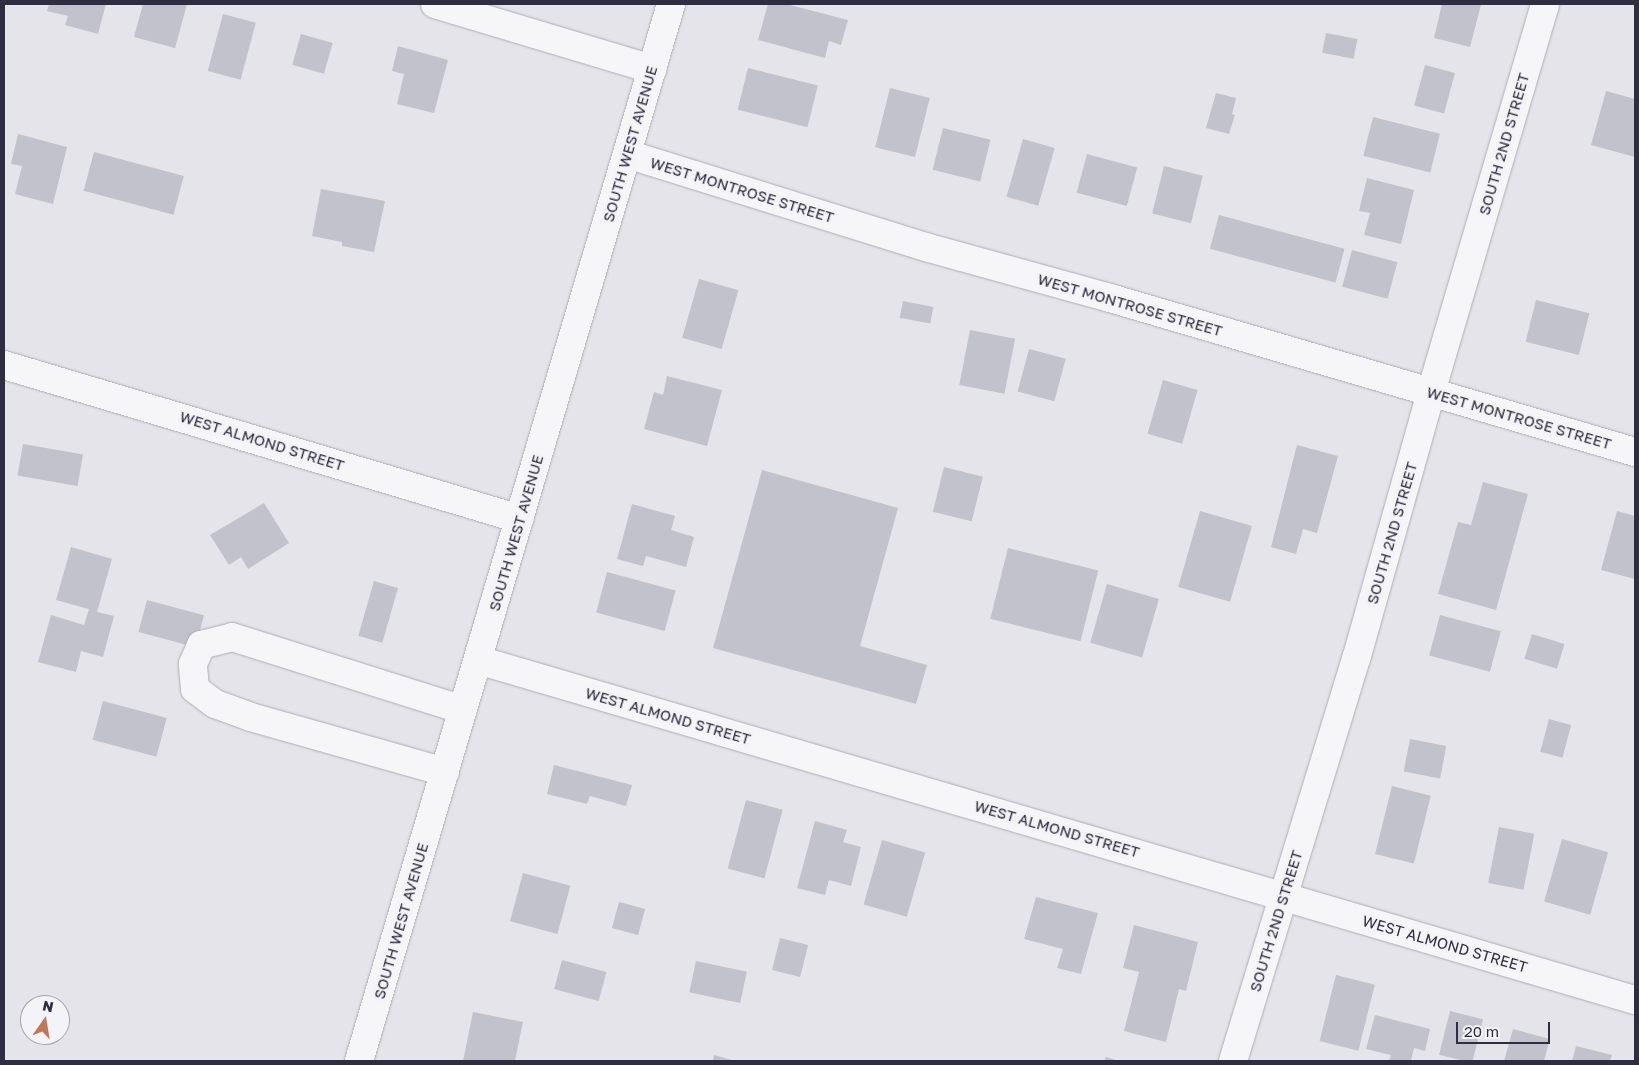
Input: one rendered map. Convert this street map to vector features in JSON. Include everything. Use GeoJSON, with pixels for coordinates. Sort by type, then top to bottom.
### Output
{"type":"FeatureCollection","features":[{"type":"Feature","properties":{"kind":"street"},"geometry":{"type":"LineString","coordinates":[[435,4],[652,69]]}},
{"type":"Feature","properties":{"kind":"street","name":"SOUTH WEST AVENUE"},"geometry":{"type":"LineString","coordinates":[[360,1061],[671,4]]}},
{"type":"Feature","properties":{"kind":"street","name":"SOUTH 2ND STREET"},"geometry":{"type":"LineString","coordinates":[[1233,1061],[1357,656],[1431,392],[1545,4]]}},
{"type":"Feature","properties":{"kind":"street","name":"WEST MONTROSE STREET"},"geometry":{"type":"LineString","coordinates":[[627,154],[929,248],[1110,298],[1635,452]]}},
{"type":"Feature","properties":{"kind":"street","name":"WEST ALMOND STREET"},"geometry":{"type":"LineString","coordinates":[[4,365],[520,519]]}},
{"type":"Feature","properties":{"kind":"street"},"geometry":{"type":"LineString","coordinates":[[445,772],[260,720],[215,704],[195,689],[193,664],[200,645],[232,636],[463,710]]}},
{"type":"Feature","properties":{"kind":"street","name":"WEST ALMOND STREET"},"geometry":{"type":"LineString","coordinates":[[478,660],[1635,1000]]}},
{"type":"Feature","properties":{"kind":"building"},"geometry":{"type":"Polygon","coordinates":[[[49,4],[106,4],[98,34],[65,25],[68,16],[47,11],[49,4]]]}},
{"type":"Feature","properties":{"kind":"building"},"geometry":{"type":"Polygon","coordinates":[[[143,4],[187,4],[175,48],[134,37],[143,4]]]}},
{"type":"Feature","properties":{"kind":"building"},"geometry":{"type":"Polygon","coordinates":[[[768,4],[786,4],[848,20],[841,45],[829,41],[825,58],[758,40],[768,4]]]}},
{"type":"Feature","properties":{"kind":"building"},"geometry":{"type":"Polygon","coordinates":[[[1442,4],[1481,5],[1470,47],[1434,38],[1442,4]]]}},
{"type":"Feature","properties":{"kind":"building"},"geometry":{"type":"Polygon","coordinates":[[[223,14],[256,23],[241,80],[208,71],[223,14]]]}},
{"type":"Feature","properties":{"kind":"building"},"geometry":{"type":"Polygon","coordinates":[[[1326,33],[1357,39],[1354,59],[1322,53],[1326,33]]]}},
{"type":"Feature","properties":{"kind":"building"},"geometry":{"type":"Polygon","coordinates":[[[301,34],[333,43],[324,74],[292,65],[301,34]]]}},
{"type":"Feature","properties":{"kind":"building"},"geometry":{"type":"Polygon","coordinates":[[[398,46],[448,60],[434,113],[397,104],[404,74],[392,71],[398,46]]]}},
{"type":"Feature","properties":{"kind":"building"},"geometry":{"type":"Polygon","coordinates":[[[1425,65],[1455,73],[1444,114],[1414,106],[1425,65]]]}},
{"type":"Feature","properties":{"kind":"building"},"geometry":{"type":"Polygon","coordinates":[[[748,68],[818,85],[807,127],[738,110],[748,68]]]}},
{"type":"Feature","properties":{"kind":"building"},"geometry":{"type":"Polygon","coordinates":[[[890,88],[930,98],[915,157],[875,147],[890,88]]]}},
{"type":"Feature","properties":{"kind":"building"},"geometry":{"type":"Polygon","coordinates":[[[1606,91],[1635,99],[1635,157],[1591,145],[1606,91]]]}},
{"type":"Feature","properties":{"kind":"building"},"geometry":{"type":"Polygon","coordinates":[[[1216,93],[1236,98],[1232,114],[1235,115],[1229,134],[1206,128],[1216,93]]]}},
{"type":"Feature","properties":{"kind":"building"},"geometry":{"type":"Polygon","coordinates":[[[1373,117],[1440,134],[1430,173],[1363,156],[1373,117]]]}},
{"type":"Feature","properties":{"kind":"building"},"geometry":{"type":"Polygon","coordinates":[[[943,128],[991,140],[980,182],[933,170],[943,128]]]}},
{"type":"Feature","properties":{"kind":"building"},"geometry":{"type":"Polygon","coordinates":[[[18,134],[67,147],[53,204],[15,194],[22,166],[11,164],[18,134]]]}},
{"type":"Feature","properties":{"kind":"building"},"geometry":{"type":"Polygon","coordinates":[[[1023,139],[1055,148],[1038,206],[1006,197],[1023,139]]]}},
{"type":"Feature","properties":{"kind":"building"},"geometry":{"type":"Polygon","coordinates":[[[94,152],[184,176],[173,215],[84,191],[94,152]]]}},
{"type":"Feature","properties":{"kind":"building"},"geometry":{"type":"Polygon","coordinates":[[[1087,154],[1137,167],[1127,206],[1077,193],[1087,154]]]}},
{"type":"Feature","properties":{"kind":"building"},"geometry":{"type":"Polygon","coordinates":[[[1164,166],[1203,176],[1191,223],[1152,214],[1164,166]]]}},
{"type":"Feature","properties":{"kind":"building"},"geometry":{"type":"Polygon","coordinates":[[[1367,178],[1414,190],[1401,244],[1364,235],[1370,213],[1359,211],[1367,178]]]}},
{"type":"Feature","properties":{"kind":"building"},"geometry":{"type":"Polygon","coordinates":[[[321,189],[385,201],[374,252],[342,246],[342,242],[312,236],[321,189]]]}},
{"type":"Feature","properties":{"kind":"building"},"geometry":{"type":"Polygon","coordinates":[[[1219,215],[1345,249],[1336,282],[1210,249],[1219,215]]]}},
{"type":"Feature","properties":{"kind":"building"},"geometry":{"type":"Polygon","coordinates":[[[1352,250],[1397,262],[1388,299],[1342,287],[1352,250]]]}},
{"type":"Feature","properties":{"kind":"building"},"geometry":{"type":"Polygon","coordinates":[[[699,279],[738,290],[722,349],[682,338],[699,279]]]}},
{"type":"Feature","properties":{"kind":"building"},"geometry":{"type":"Polygon","coordinates":[[[1536,300],[1589,313],[1579,355],[1526,342],[1536,300]]]}},
{"type":"Feature","properties":{"kind":"building"},"geometry":{"type":"Polygon","coordinates":[[[903,301],[933,307],[930,324],[900,318],[903,301]]]}},
{"type":"Feature","properties":{"kind":"building"},"geometry":{"type":"Polygon","coordinates":[[[970,330],[1015,339],[1004,394],[959,385],[970,330]]]}},
{"type":"Feature","properties":{"kind":"building"},"geometry":{"type":"Polygon","coordinates":[[[1029,349],[1066,359],[1054,401],[1018,392],[1029,349]]]}},
{"type":"Feature","properties":{"kind":"building"},"geometry":{"type":"Polygon","coordinates":[[[667,376],[722,390],[707,446],[644,429],[654,392],[663,395],[667,376]]]}},
{"type":"Feature","properties":{"kind":"building"},"geometry":{"type":"Polygon","coordinates":[[[1163,380],[1198,390],[1182,444],[1148,434],[1163,380]]]}},
{"type":"Feature","properties":{"kind":"building"},"geometry":{"type":"Polygon","coordinates":[[[23,444],[83,455],[78,486],[17,476],[23,444]]]}},
{"type":"Feature","properties":{"kind":"building"},"geometry":{"type":"Polygon","coordinates":[[[1297,445],[1338,456],[1317,533],[1303,529],[1296,554],[1271,547],[1297,445]]]}},
{"type":"Feature","properties":{"kind":"building"},"geometry":{"type":"Polygon","coordinates":[[[944,467],[983,477],[972,521],[933,512],[944,467]]]}},
{"type":"Feature","properties":{"kind":"building"},"geometry":{"type":"Polygon","coordinates":[[[762,470],[898,508],[860,646],[927,665],[916,704],[713,648],[762,470]]]}},
{"type":"Feature","properties":{"kind":"building"},"geometry":{"type":"Polygon","coordinates":[[[1483,482],[1528,494],[1496,610],[1438,594],[1458,522],[1471,525],[1483,482]]]}},
{"type":"Feature","properties":{"kind":"building"},"geometry":{"type":"Polygon","coordinates":[[[264,503],[289,543],[248,569],[241,557],[229,565],[210,535],[264,503]]]}},
{"type":"Feature","properties":{"kind":"building"},"geometry":{"type":"Polygon","coordinates":[[[632,504],[675,516],[671,530],[694,537],[686,567],[646,556],[643,566],[617,559],[632,504]]]}},
{"type":"Feature","properties":{"kind":"building"},"geometry":{"type":"Polygon","coordinates":[[[1200,511],[1252,526],[1230,602],[1178,587],[1200,511]]]}},
{"type":"Feature","properties":{"kind":"building"},"geometry":{"type":"Polygon","coordinates":[[[1617,511],[1635,516],[1635,579],[1601,570],[1617,511]]]}},
{"type":"Feature","properties":{"kind":"building"},"geometry":{"type":"Polygon","coordinates":[[[71,547],[112,559],[97,612],[114,616],[103,657],[81,651],[76,672],[38,662],[51,615],[84,625],[89,609],[56,600],[71,547]]]}},
{"type":"Feature","properties":{"kind":"building"},"geometry":{"type":"Polygon","coordinates":[[[1008,548],[1098,570],[1081,641],[990,619],[1008,548]]]}},
{"type":"Feature","properties":{"kind":"building"},"geometry":{"type":"Polygon","coordinates":[[[607,572],[676,590],[665,631],[596,613],[607,572]]]}},
{"type":"Feature","properties":{"kind":"building"},"geometry":{"type":"Polygon","coordinates":[[[374,581],[398,588],[382,643],[358,636],[374,581]]]}},
{"type":"Feature","properties":{"kind":"building"},"geometry":{"type":"Polygon","coordinates":[[[1107,584],[1159,599],[1142,658],[1090,643],[1107,584]]]}},
{"type":"Feature","properties":{"kind":"building"},"geometry":{"type":"Polygon","coordinates":[[[147,600],[204,615],[195,647],[138,632],[147,600]]]}},
{"type":"Feature","properties":{"kind":"building"},"geometry":{"type":"Polygon","coordinates":[[[1440,615],[1501,631],[1490,672],[1429,656],[1440,615]]]}},
{"type":"Feature","properties":{"kind":"building"},"geometry":{"type":"Polygon","coordinates":[[[1532,634],[1565,644],[1557,669],[1524,659],[1532,634]]]}},
{"type":"Feature","properties":{"kind":"building"},"geometry":{"type":"Polygon","coordinates":[[[103,701],[167,718],[156,757],[93,740],[103,701]]]}},
{"type":"Feature","properties":{"kind":"building"},"geometry":{"type":"Polygon","coordinates":[[[1549,719],[1571,725],[1562,758],[1540,752],[1549,719]]]}},
{"type":"Feature","properties":{"kind":"building"},"geometry":{"type":"Polygon","coordinates":[[[1410,739],[1446,746],[1440,778],[1404,771],[1410,739]]]}},
{"type":"Feature","properties":{"kind":"building"},"geometry":{"type":"Polygon","coordinates":[[[554,765],[632,785],[626,806],[590,796],[587,804],[547,794],[554,765]]]}},
{"type":"Feature","properties":{"kind":"building"},"geometry":{"type":"Polygon","coordinates":[[[1392,786],[1431,796],[1414,864],[1375,854],[1392,786]]]}},
{"type":"Feature","properties":{"kind":"building"},"geometry":{"type":"Polygon","coordinates":[[[746,800],[783,810],[764,878],[728,869],[746,800]]]}},
{"type":"Feature","properties":{"kind":"building"},"geometry":{"type":"Polygon","coordinates":[[[815,821],[847,830],[843,842],[861,847],[851,886],[829,880],[825,895],[797,888],[815,821]]]}},
{"type":"Feature","properties":{"kind":"building"},"geometry":{"type":"Polygon","coordinates":[[[1499,827],[1534,834],[1523,890],[1488,883],[1499,827]]]}},
{"type":"Feature","properties":{"kind":"building"},"geometry":{"type":"Polygon","coordinates":[[[1562,839],[1608,852],[1590,915],[1544,901],[1562,839]]]}},
{"type":"Feature","properties":{"kind":"building"},"geometry":{"type":"Polygon","coordinates":[[[882,840],[925,852],[907,917],[864,904],[882,840]]]}},
{"type":"Feature","properties":{"kind":"building"},"geometry":{"type":"Polygon","coordinates":[[[523,873],[570,886],[557,934],[510,921],[523,873]]]}},
{"type":"Feature","properties":{"kind":"building"},"geometry":{"type":"Polygon","coordinates":[[[1036,897],[1098,913],[1081,974],[1057,968],[1063,949],[1024,939],[1036,897]]]}},
{"type":"Feature","properties":{"kind":"building"},"geometry":{"type":"Polygon","coordinates":[[[619,902],[645,909],[638,935],[612,928],[619,902]]]}},
{"type":"Feature","properties":{"kind":"building"},"geometry":{"type":"Polygon","coordinates":[[[1134,925],[1198,942],[1186,991],[1179,989],[1166,1042],[1124,1031],[1139,972],[1123,968],[1134,925]]]}},
{"type":"Feature","properties":{"kind":"building"},"geometry":{"type":"Polygon","coordinates":[[[780,938],[808,945],[800,977],[772,970],[780,938]]]}},
{"type":"Feature","properties":{"kind":"building"},"geometry":{"type":"Polygon","coordinates":[[[562,960],[606,972],[599,1001],[554,989],[562,960]]]}},
{"type":"Feature","properties":{"kind":"building"},"geometry":{"type":"Polygon","coordinates":[[[696,961],[747,972],[740,1003],[689,992],[696,961]]]}},
{"type":"Feature","properties":{"kind":"building"},"geometry":{"type":"Polygon","coordinates":[[[1336,975],[1375,985],[1358,1051],[1320,1041],[1336,975]]]}},
{"type":"Feature","properties":{"kind":"building"},"geometry":{"type":"Polygon","coordinates":[[[1450,1011],[1483,1019],[1473,1061],[1439,1055],[1450,1011]]]}},
{"type":"Feature","properties":{"kind":"building"},"geometry":{"type":"Polygon","coordinates":[[[473,1012],[523,1022],[515,1061],[463,1061],[473,1012]]]}},
{"type":"Feature","properties":{"kind":"building"},"geometry":{"type":"Polygon","coordinates":[[[1375,1015],[1430,1029],[1425,1051],[1414,1048],[1411,1061],[1389,1061],[1391,1055],[1366,1049],[1375,1015]]]}},
{"type":"Feature","properties":{"kind":"building"},"geometry":{"type":"Polygon","coordinates":[[[1513,1029],[1550,1039],[1544,1061],[1504,1061],[1513,1029]]]}},
{"type":"Feature","properties":{"kind":"building"},"geometry":{"type":"Polygon","coordinates":[[[1576,1046],[1612,1055],[1610,1061],[1572,1061],[1576,1046]]]}},
{"type":"Feature","properties":{"kind":"building"},"geometry":{"type":"Polygon","coordinates":[[[714,1055],[735,1061],[713,1061],[714,1055]]]}},
{"type":"Feature","properties":{"kind":"building"},"geometry":{"type":"Polygon","coordinates":[[[1106,1057],[1119,1061],[1104,1061],[1106,1057]]]}}]}
